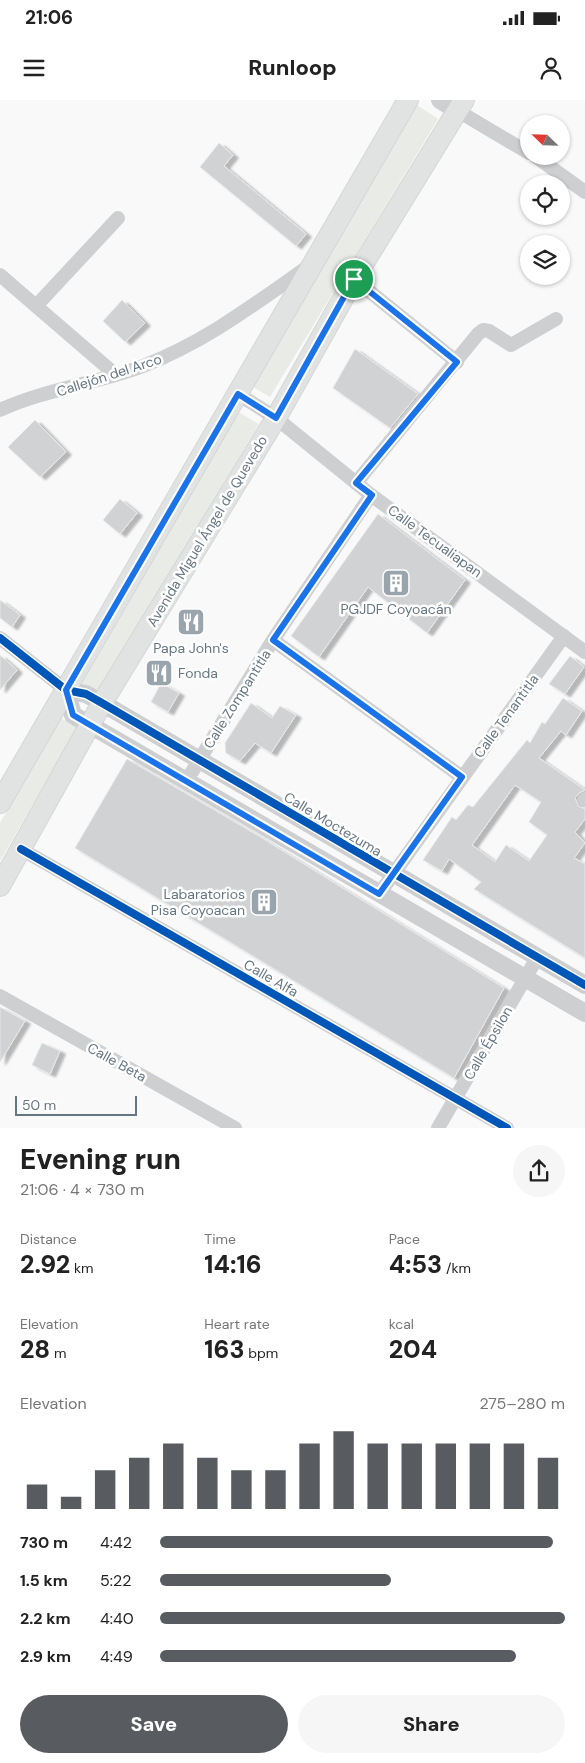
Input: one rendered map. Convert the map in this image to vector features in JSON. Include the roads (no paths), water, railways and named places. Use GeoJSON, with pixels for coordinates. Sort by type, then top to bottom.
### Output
{"type":"FeatureCollection","features":[{"type":"Feature","properties":{"kind":"main road"},"geometry":{"type":"LineString","coordinates":[[0,803],[408,100]]}},
{"type":"Feature","properties":{"kind":"main road","name":"Avenida Miguel Ángel de Quevedo"},"geometry":{"type":"LineString","coordinates":[[0,886],[102,703],[276,418],[354,279],[461,106]]}},
{"type":"Feature","properties":{"kind":"street"},"geometry":{"type":"LineString","coordinates":[[440,100],[461,106],[520,146]]}},
{"type":"Feature","properties":{"kind":"street"},"geometry":{"type":"LineString","coordinates":[[548,165],[585,192]]}},
{"type":"Feature","properties":{"kind":"street"},"geometry":{"type":"LineString","coordinates":[[36,306],[118,218]]}},
{"type":"Feature","properties":{"kind":"street","name":"Callejón del Arco"},"geometry":{"type":"LineString","coordinates":[[0,410],[116,375],[168,356],[217,331],[314,263]]}},
{"type":"Feature","properties":{"kind":"street"},"geometry":{"type":"LineString","coordinates":[[0,274],[116,375]]}},
{"type":"Feature","properties":{"kind":"street"},"geometry":{"type":"LineString","coordinates":[[354,279],[457,362]]}},
{"type":"Feature","properties":{"kind":"street"},"geometry":{"type":"LineString","coordinates":[[356,483],[478,334],[483,330],[489,331],[511,345],[556,319]]}},
{"type":"Feature","properties":{"kind":"street","name":"Calle Tecualiapan"},"geometry":{"type":"LineString","coordinates":[[238,394],[276,418],[356,483],[585,652]]}},
{"type":"Feature","properties":{"kind":"street","name":"Calle Zompantitla"},"geometry":{"type":"LineString","coordinates":[[187,780],[273,640],[372,495]]}},
{"type":"Feature","properties":{"kind":"street","name":"Calle Tenantitla"},"geometry":{"type":"LineString","coordinates":[[379,894],[564,636]]}},
{"type":"Feature","properties":{"kind":"street"},"geometry":{"type":"LineString","coordinates":[[0,638],[66,690],[73,715],[585,1013]]}},
{"type":"Feature","properties":{"kind":"street"},"geometry":{"type":"LineString","coordinates":[[273,640],[462,777]]}},
{"type":"Feature","properties":{"kind":"street","name":"Calle Moctezuma"},"geometry":{"type":"LineString","coordinates":[[66,690],[86,694],[102,703],[585,985]]}},
{"type":"Feature","properties":{"kind":"street","name":"Calle Alfa"},"geometry":{"type":"LineString","coordinates":[[21,850],[507,1128]]}},
{"type":"Feature","properties":{"kind":"street","name":"Calle Épsilon"},"geometry":{"type":"LineString","coordinates":[[438,1128],[537,958]]}},
{"type":"Feature","properties":{"kind":"street","name":"Calle Beta"},"geometry":{"type":"LineString","coordinates":[[0,996],[235,1128]]}},
{"type":"Feature","properties":{"kind":"place","name":"PGJDF Coyoacán"},"geometry":{"type":"Point","coordinates":[396,583]}},
{"type":"Feature","properties":{"kind":"place","name":"Papa John's"},"geometry":{"type":"Point","coordinates":[191,622]}},
{"type":"Feature","properties":{"kind":"place","name":"Fonda"},"geometry":{"type":"Point","coordinates":[159,673]}},
{"type":"Feature","properties":{"kind":"place","name":"Labaratorios Pisa Coyoacan"},"geometry":{"type":"Point","coordinates":[264,902]}}]}
